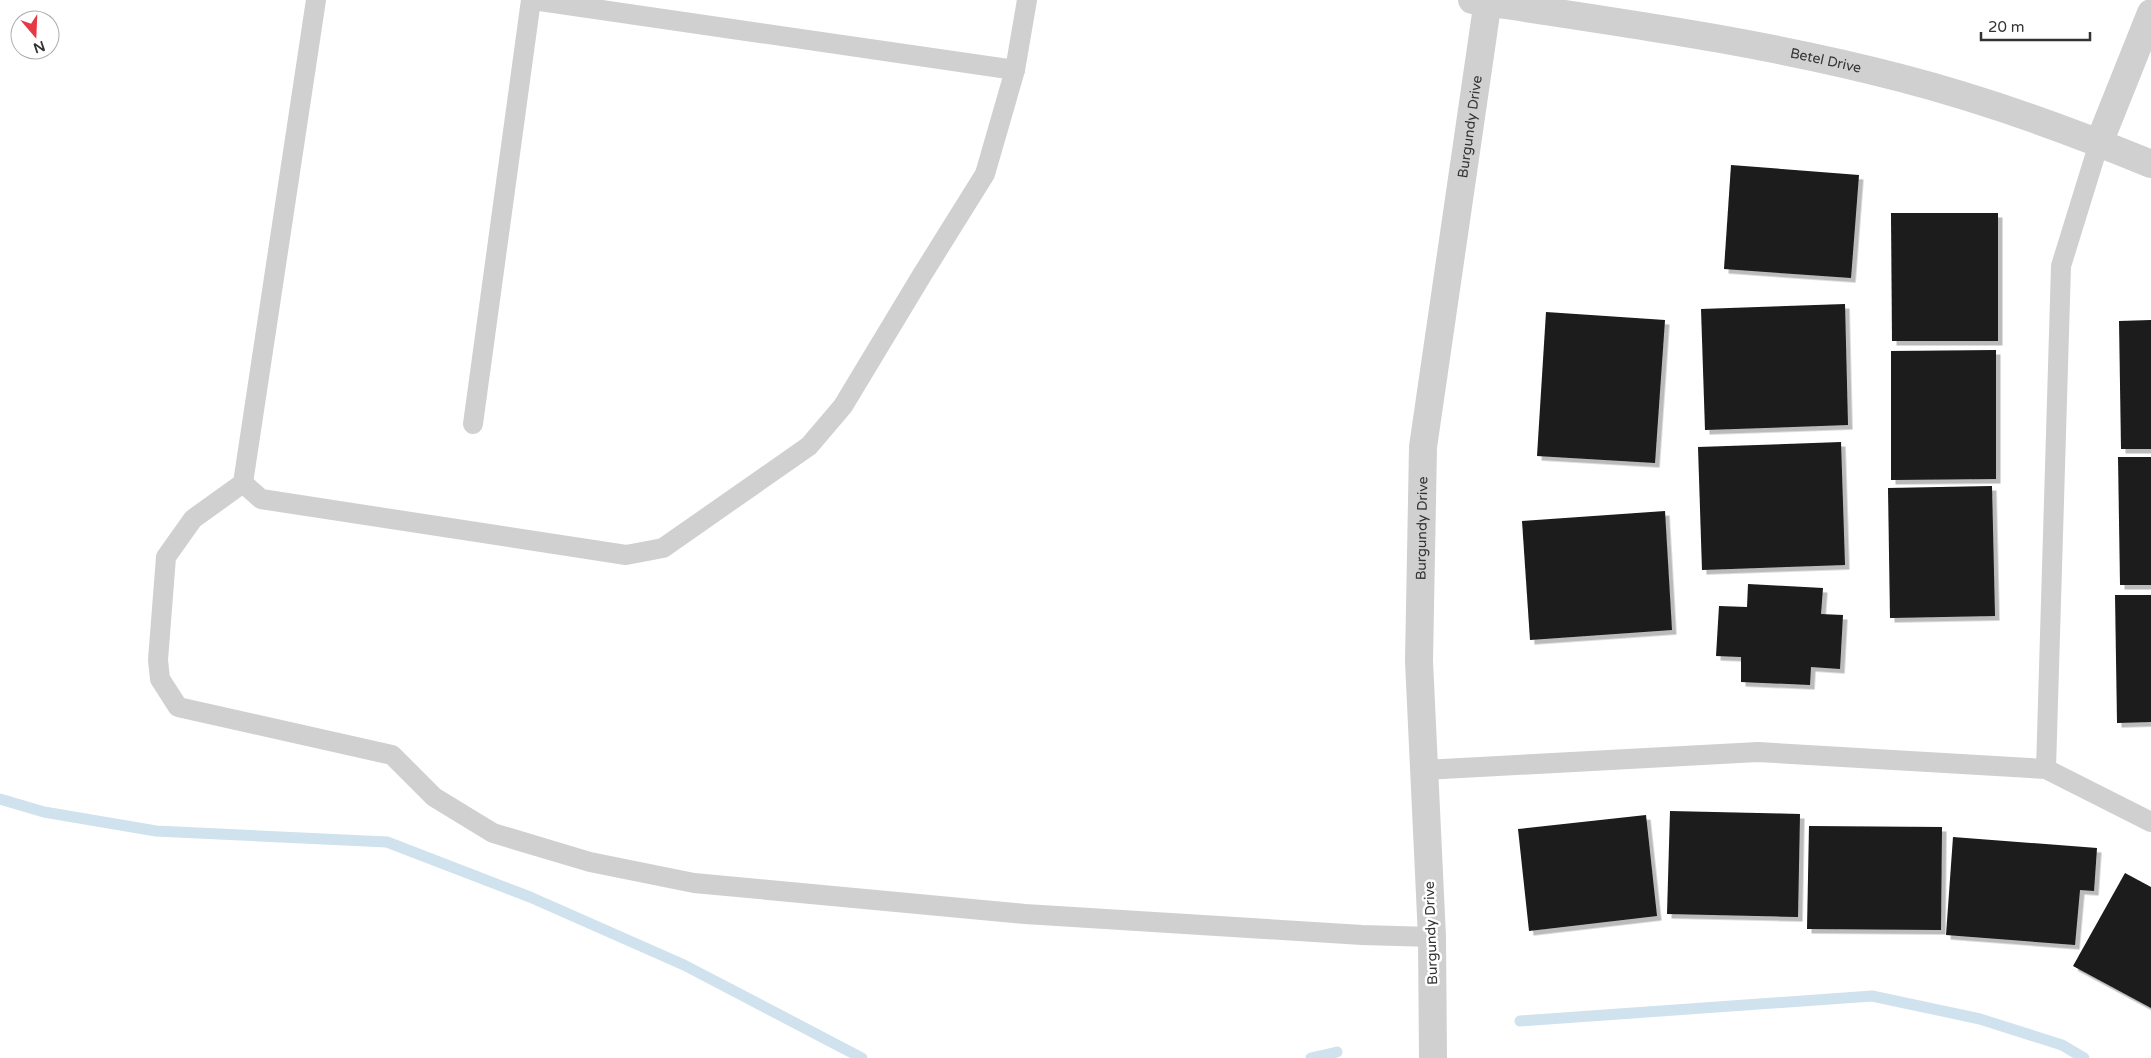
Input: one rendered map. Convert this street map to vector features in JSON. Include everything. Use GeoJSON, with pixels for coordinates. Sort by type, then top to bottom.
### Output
{"type":"FeatureCollection","features":[{"type":"Feature","properties":{"kind":"street","name":"Betel Drive"},"geometry":{"type":"LineString","coordinates":[[1483,1],[1708,37],[1811,56],[1900,78],[2004,108],[2099,142],[2151,164]]}},
{"type":"Feature","properties":{"kind":"street","name":"Burgundy Drive"},"geometry":{"type":"LineString","coordinates":[[1433,1058],[1432,937],[1419,661],[1423,446],[1483,1]]}},
{"type":"Feature","properties":{"kind":"street"},"geometry":{"type":"LineString","coordinates":[[2099,142],[2151,13]]}},
{"type":"Feature","properties":{"kind":"lane"},"geometry":{"type":"LineString","coordinates":[[316,0],[243,483],[193,519],[166,557],[158,660],[160,679],[178,707],[392,756],[434,797],[493,833],[590,862],[694,883],[1025,914],[1362,935],[1432,937]]}},
{"type":"Feature","properties":{"kind":"lane"},"geometry":{"type":"LineString","coordinates":[[473,424],[532,0],[1015,70]]}},
{"type":"Feature","properties":{"kind":"lane"},"geometry":{"type":"LineString","coordinates":[[243,483],[261,499],[270,501],[626,555],[663,548],[810,446],[843,406],[916,283],[985,174],[1015,70],[1027,0]]}},
{"type":"Feature","properties":{"kind":"lane"},"geometry":{"type":"LineString","coordinates":[[2046,769],[2061,266],[2099,142]]}},
{"type":"Feature","properties":{"kind":"lane"},"geometry":{"type":"LineString","coordinates":[[1424,770],[1758,752],[2046,769],[2151,822]]}},
{"type":"Feature","properties":{"kind":"building"},"geometry":{"type":"Polygon","coordinates":[[[1731,165],[1859,175],[1851,278],[1724,269],[1731,165]]]}},
{"type":"Feature","properties":{"kind":"building"},"geometry":{"type":"Polygon","coordinates":[[[1891,213],[1998,213],[1998,341],[1892,341],[1891,213]]]}},
{"type":"Feature","properties":{"kind":"building"},"geometry":{"type":"Polygon","coordinates":[[[1845,304],[1848,425],[1705,430],[1701,309],[1845,304]]]}},
{"type":"Feature","properties":{"kind":"building"},"geometry":{"type":"Polygon","coordinates":[[[1546,312],[1665,320],[1655,463],[1537,456],[1546,312]]]}},
{"type":"Feature","properties":{"kind":"building"},"geometry":{"type":"Polygon","coordinates":[[[2151,320],[2151,449],[2121,449],[2119,321],[2151,320]]]}},
{"type":"Feature","properties":{"kind":"building"},"geometry":{"type":"Polygon","coordinates":[[[1996,350],[1996,479],[1891,480],[1891,351],[1996,350]]]}},
{"type":"Feature","properties":{"kind":"building"},"geometry":{"type":"Polygon","coordinates":[[[1841,442],[1845,565],[1702,570],[1698,447],[1841,442]]]}},
{"type":"Feature","properties":{"kind":"building"},"geometry":{"type":"Polygon","coordinates":[[[2118,457],[2151,457],[2151,585],[2120,585],[2118,457]]]}},
{"type":"Feature","properties":{"kind":"building"},"geometry":{"type":"Polygon","coordinates":[[[1992,486],[1995,616],[1890,618],[1888,488],[1992,486]]]}},
{"type":"Feature","properties":{"kind":"building"},"geometry":{"type":"Polygon","coordinates":[[[1665,511],[1672,630],[1530,640],[1522,521],[1665,511]]]}},
{"type":"Feature","properties":{"kind":"building"},"geometry":{"type":"Polygon","coordinates":[[[1748,584],[1823,588],[1821,614],[1843,615],[1840,669],[1811,667],[1810,685],[1741,682],[1741,657],[1716,656],[1719,606],[1747,607],[1748,584]]]}},
{"type":"Feature","properties":{"kind":"building"},"geometry":{"type":"Polygon","coordinates":[[[2115,595],[2151,595],[2151,722],[2117,723],[2115,595]]]}},
{"type":"Feature","properties":{"kind":"building"},"geometry":{"type":"Polygon","coordinates":[[[1670,811],[1800,814],[1798,917],[1667,914],[1670,811]]]}},
{"type":"Feature","properties":{"kind":"building"},"geometry":{"type":"Polygon","coordinates":[[[1646,815],[1657,916],[1529,931],[1518,829],[1646,815]]]}},
{"type":"Feature","properties":{"kind":"building"},"geometry":{"type":"Polygon","coordinates":[[[1809,826],[1942,827],[1941,930],[1807,929],[1809,826]]]}},
{"type":"Feature","properties":{"kind":"building"},"geometry":{"type":"Polygon","coordinates":[[[1953,837],[2097,848],[2094,891],[2080,890],[2075,945],[1946,935],[1953,837]]]}},
{"type":"Feature","properties":{"kind":"building"},"geometry":{"type":"Polygon","coordinates":[[[2125,873],[2151,887],[2151,1008],[2073,966],[2125,873]]]}},
{"type":"Feature","properties":{"kind":"waterway"},"geometry":{"type":"LineString","coordinates":[[0,799],[44,812],[156,831],[387,842],[530,897],[684,965],[862,1058]]}},
{"type":"Feature","properties":{"kind":"waterway"},"geometry":{"type":"LineString","coordinates":[[1520,1021],[1872,996],[1980,1019],[2062,1045],[2084,1058]]}},
{"type":"Feature","properties":{"kind":"waterway"},"geometry":{"type":"LineString","coordinates":[[1311,1058],[1337,1052]]}}]}
